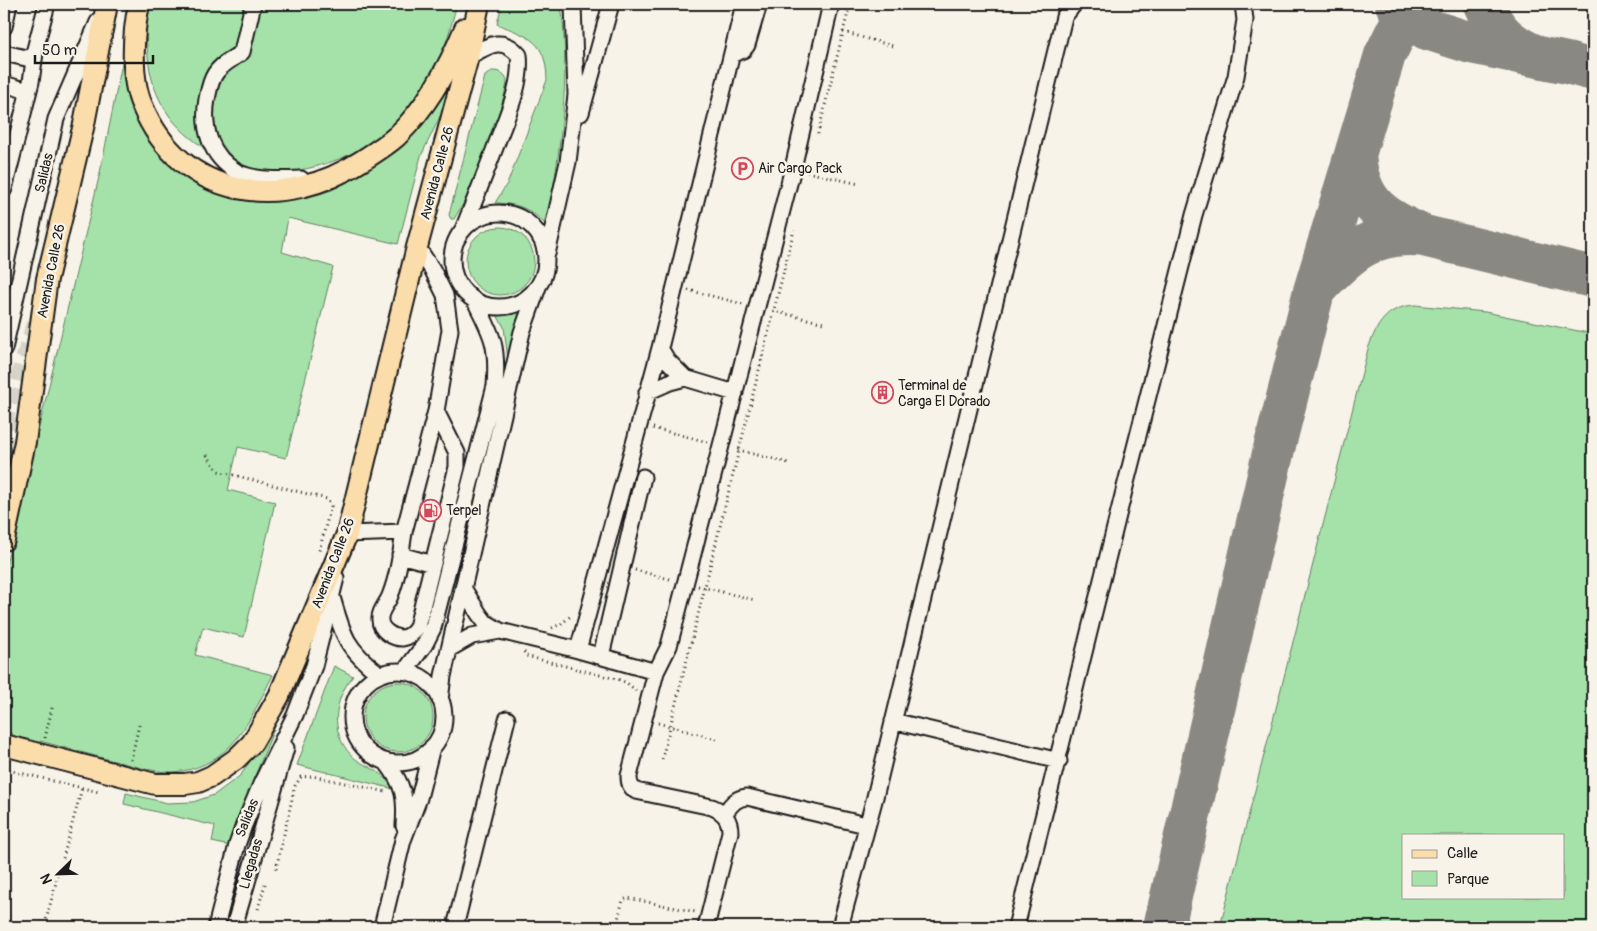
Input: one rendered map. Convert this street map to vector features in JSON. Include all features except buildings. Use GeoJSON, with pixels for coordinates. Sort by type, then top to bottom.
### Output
{"type":"FeatureCollection","features":[{"type":"Feature","properties":{"kind":"main road","name":"Avenida Calle 26"},"geometry":{"type":"LineString","coordinates":[[4,540],[25,442],[47,279],[84,124],[106,4]]}},
{"type":"Feature","properties":{"kind":"main road"},"geometry":{"type":"LineString","coordinates":[[139,4],[134,40],[136,78],[141,104],[155,130],[172,153],[194,170],[217,184],[238,190],[259,192],[281,191],[330,179],[354,166],[396,137],[418,112],[447,69],[474,4]]}},
{"type":"Feature","properties":{"kind":"main road","name":"Avenida Calle 26"},"geometry":{"type":"LineString","coordinates":[[4,744],[155,784],[173,785],[198,782],[224,769],[252,743],[279,696],[347,534],[417,247],[468,57],[479,4]]}},
{"type":"Feature","properties":{"kind":"street"},"geometry":{"type":"LineString","coordinates":[[4,27],[8,4]]}},
{"type":"Feature","properties":{"kind":"street"},"geometry":{"type":"LineString","coordinates":[[4,189],[28,91],[34,53],[47,4]]}},
{"type":"Feature","properties":{"kind":"street","name":"Salidas"},"geometry":{"type":"LineString","coordinates":[[4,348],[56,120],[106,4]]}},
{"type":"Feature","properties":{"kind":"street"},"geometry":{"type":"LineString","coordinates":[[253,4],[242,52],[215,73],[210,85],[205,124],[208,139],[215,152],[225,163],[238,172],[256,177],[288,180],[330,179]]}},
{"type":"Feature","properties":{"kind":"street"},"geometry":{"type":"LineString","coordinates":[[568,162],[576,95],[572,4]]}},
{"type":"Feature","properties":{"kind":"street"},"geometry":{"type":"LineString","coordinates":[[440,700],[449,649],[522,332],[545,272],[546,256],[568,162],[611,4]]}},
{"type":"Feature","properties":{"kind":"street"},"geometry":{"type":"LineString","coordinates":[[578,650],[660,348],[744,4]]}},
{"type":"Feature","properties":{"kind":"street"},"geometry":{"type":"LineString","coordinates":[[733,54],[743,50],[747,45],[759,4]]}},
{"type":"Feature","properties":{"kind":"street"},"geometry":{"type":"LineString","coordinates":[[708,921],[730,832],[728,819],[724,814],[712,807],[636,791],[629,783],[629,776],[656,672],[669,646],[735,394],[793,168],[831,4]]}},
{"type":"Feature","properties":{"kind":"street"},"geometry":{"type":"LineString","coordinates":[[840,927],[894,720],[1064,18],[1074,4]]}},
{"type":"Feature","properties":{"kind":"street"},"geometry":{"type":"LineString","coordinates":[[1016,927],[1059,761],[1122,496],[1190,234],[1236,76],[1245,20],[1243,4]]}},
{"type":"Feature","properties":{"kind":"street"},"geometry":{"type":"LineString","coordinates":[[468,57],[491,45],[507,44],[519,55],[520,70],[507,116],[482,183],[455,244],[452,260],[455,276],[463,290],[475,301],[488,306],[502,307],[516,304],[529,297],[538,287]]}},
{"type":"Feature","properties":{"kind":"street"},"geometry":{"type":"LineString","coordinates":[[4,53],[30,58],[34,53]]}},
{"type":"Feature","properties":{"kind":"street"},"geometry":{"type":"LineString","coordinates":[[4,84],[28,91]]}},
{"type":"Feature","properties":{"kind":"street"},"geometry":{"type":"LineString","coordinates":[[462,230],[474,219],[489,213],[505,213],[520,217],[533,227],[542,240],[546,256]]}},
{"type":"Feature","properties":{"kind":"street"},"geometry":{"type":"LineString","coordinates":[[417,247],[432,269],[445,295],[450,330],[436,411],[404,532],[390,595],[380,613],[380,624],[386,632],[398,637],[410,636],[417,627],[457,467],[457,453],[436,411]]}},
{"type":"Feature","properties":{"kind":"street"},"geometry":{"type":"LineString","coordinates":[[405,671],[425,644],[433,628],[495,386],[496,350],[492,336],[475,301]]}},
{"type":"Feature","properties":{"kind":"street"},"geometry":{"type":"LineString","coordinates":[[660,348],[667,360],[685,378],[735,394]]}},
{"type":"Feature","properties":{"kind":"street"},"geometry":{"type":"LineString","coordinates":[[647,392],[685,378]]}},
{"type":"Feature","properties":{"kind":"street"},"geometry":{"type":"LineString","coordinates":[[600,656],[643,477]]}},
{"type":"Feature","properties":{"kind":"street"},"geometry":{"type":"LineString","coordinates":[[295,715],[314,666],[347,534],[404,532]]}},
{"type":"Feature","properties":{"kind":"street"},"geometry":{"type":"LineString","coordinates":[[400,556],[433,564]]}},
{"type":"Feature","properties":{"kind":"street"},"geometry":{"type":"LineString","coordinates":[[463,588],[485,622],[503,632],[578,650],[656,672]]}},
{"type":"Feature","properties":{"kind":"street","name":"Avenida Calle 26"},"geometry":{"type":"LineString","coordinates":[[332,596],[339,623],[350,645],[362,660],[379,674]]}},
{"type":"Feature","properties":{"kind":"street"},"geometry":{"type":"LineString","coordinates":[[449,649],[472,636],[503,632]]}},
{"type":"Feature","properties":{"kind":"street"},"geometry":{"type":"LineString","coordinates":[[392,670],[405,671],[420,676],[432,686],[444,712],[443,725],[439,737],[423,756],[399,763],[386,762],[373,756],[362,746],[355,734],[351,720],[352,706],[358,692],[367,681],[379,674],[392,670]]}},
{"type":"Feature","properties":{"kind":"street","name":"Salidas"},"geometry":{"type":"LineString","coordinates":[[216,927],[237,845],[262,782],[295,715]]}},
{"type":"Feature","properties":{"kind":"street","name":"Llegadas"},"geometry":{"type":"LineString","coordinates":[[234,927],[295,715]]}},
{"type":"Feature","properties":{"kind":"street"},"geometry":{"type":"LineString","coordinates":[[455,927],[507,719]]}},
{"type":"Feature","properties":{"kind":"street"},"geometry":{"type":"LineString","coordinates":[[894,720],[1059,761]]}},
{"type":"Feature","properties":{"kind":"street"},"geometry":{"type":"LineString","coordinates":[[382,927],[403,840],[419,798],[432,747]]}},
{"type":"Feature","properties":{"kind":"street"},"geometry":{"type":"LineString","coordinates":[[386,762],[398,776],[405,798],[403,840]]}},
{"type":"Feature","properties":{"kind":"street"},"geometry":{"type":"LineString","coordinates":[[724,814],[734,802],[747,797],[866,825]]}},
{"type":"Feature","properties":{"kind":"path"},"geometry":{"type":"LineString","coordinates":[[818,135],[850,4]]}},
{"type":"Feature","properties":{"kind":"path"},"geometry":{"type":"LineString","coordinates":[[843,32],[894,46]]}},
{"type":"Feature","properties":{"kind":"path"},"geometry":{"type":"LineString","coordinates":[[793,168],[859,184]]}},
{"type":"Feature","properties":{"kind":"path"},"geometry":{"type":"LineString","coordinates":[[806,181],[809,172]]}},
{"type":"Feature","properties":{"kind":"path"},"geometry":{"type":"LineString","coordinates":[[662,759],[795,228]]}},
{"type":"Feature","properties":{"kind":"path"},"geometry":{"type":"LineString","coordinates":[[208,455],[218,470],[329,501],[331,506],[318,558]]}},
{"type":"Feature","properties":{"kind":"path"},"geometry":{"type":"LineString","coordinates":[[548,628],[561,624],[574,613]]}},
{"type":"Feature","properties":{"kind":"path"},"geometry":{"type":"LineString","coordinates":[[527,638],[524,653],[526,656],[620,680],[633,687],[638,695]]}},
{"type":"Feature","properties":{"kind":"path"},"geometry":{"type":"LineString","coordinates":[[44,744],[53,704]]}},
{"type":"Feature","properties":{"kind":"path"},"geometry":{"type":"LineString","coordinates":[[644,719],[720,740]]}},
{"type":"Feature","properties":{"kind":"path"},"geometry":{"type":"LineString","coordinates":[[129,768],[139,725]]}},
{"type":"Feature","properties":{"kind":"path"},"geometry":{"type":"LineString","coordinates":[[4,769],[99,792]]}},
{"type":"Feature","properties":{"kind":"path"},"geometry":{"type":"LineString","coordinates":[[276,869],[295,786],[301,777],[312,776],[386,792]]}},
{"type":"Feature","properties":{"kind":"path"},"geometry":{"type":"LineString","coordinates":[[63,858],[82,788]]}},
{"type":"Feature","properties":{"kind":"path"},"geometry":{"type":"LineString","coordinates":[[45,924],[58,875]]}},
{"type":"Feature","properties":{"kind":"path"},"geometry":{"type":"LineString","coordinates":[[258,909],[265,884]]}},
{"type":"Feature","properties":{"kind":"path"},"geometry":{"type":"LineString","coordinates":[[616,927],[623,900],[628,898],[708,921]]}},
{"type":"Feature","properties":{"kind":"green space"},"geometry":{"type":"Polygon","coordinates":[[[148,4],[457,4],[445,46],[433,75],[416,100],[387,130],[372,142],[348,156],[301,170],[270,173],[247,168],[212,154],[186,134],[169,115],[157,93],[150,69],[146,30],[148,4]]]}},
{"type":"Feature","properties":{"kind":"green space"},"geometry":{"type":"Polygon","coordinates":[[[502,4],[561,4],[565,60],[563,115],[547,226],[524,208],[511,204],[495,203],[508,182],[547,80],[543,57],[534,42],[519,33],[497,24],[502,4]]]}},
{"type":"Feature","properties":{"kind":"green space"},"geometry":{"type":"Polygon","coordinates":[[[123,58],[145,130],[262,200],[309,197],[332,190],[358,175],[402,144],[418,128],[437,105],[465,60],[421,156],[398,244],[288,218],[282,252],[333,267],[286,458],[238,447],[228,490],[275,502],[244,637],[203,627],[195,655],[273,675],[242,731],[226,750],[198,767],[174,772],[139,767],[40,741],[38,746],[20,739],[4,729],[4,573],[100,173],[123,58]]]}},
{"type":"Feature","properties":{"kind":"green space"},"geometry":{"type":"Polygon","coordinates":[[[492,71],[502,73],[506,78],[503,98],[477,178],[454,219],[451,219],[449,215],[485,76],[492,71]]]}},
{"type":"Feature","properties":{"kind":"green space"},"geometry":{"type":"Polygon","coordinates":[[[500,227],[513,229],[524,237],[532,248],[534,261],[532,274],[524,285],[513,293],[500,295],[487,293],[476,285],[468,274],[466,261],[468,248],[476,237],[487,229],[500,227]]]}},
{"type":"Feature","properties":{"kind":"green space"},"geometry":{"type":"Polygon","coordinates":[[[1415,305],[1485,312],[1593,334],[1593,927],[1220,927],[1368,349],[1375,332],[1384,318],[1397,309],[1415,305]]]}},
{"type":"Feature","properties":{"kind":"green space"},"geometry":{"type":"Polygon","coordinates":[[[520,311],[508,360],[504,327],[497,315],[520,311]]]}},
{"type":"Feature","properties":{"kind":"green space"},"geometry":{"type":"Polygon","coordinates":[[[334,666],[353,676],[338,705],[337,726],[339,736],[344,746],[354,758],[375,770],[394,789],[297,765],[334,666]]]}},
{"type":"Feature","properties":{"kind":"green space"},"geometry":{"type":"Polygon","coordinates":[[[405,682],[418,688],[427,697],[431,703],[433,717],[431,731],[423,742],[412,750],[391,752],[384,750],[373,742],[365,731],[363,710],[365,703],[373,692],[384,684],[405,682]]]}},
{"type":"Feature","properties":{"kind":"green space"},"geometry":{"type":"Polygon","coordinates":[[[280,714],[245,801],[230,846],[212,842],[215,826],[124,804],[126,793],[167,803],[193,802],[214,795],[241,775],[280,714]]]}},
{"type":"Feature","properties":{"kind":"taxiway"},"geometry":{"type":"LineString","coordinates":[[1396,4],[1415,22],[1427,29],[1471,43],[1593,70]]}},
{"type":"Feature","properties":{"kind":"taxiway"},"geometry":{"type":"LineString","coordinates":[[1164,927],[1274,449],[1314,291],[1385,55],[1410,4]]}},
{"type":"Feature","properties":{"kind":"taxiway"},"geometry":{"type":"LineString","coordinates":[[1484,4],[1492,21],[1502,34],[1515,45],[1532,54]]}},
{"type":"Feature","properties":{"kind":"taxiway"},"geometry":{"type":"LineString","coordinates":[[1355,155],[1357,172],[1362,186],[1376,207],[1396,223],[1424,236]]}},
{"type":"Feature","properties":{"kind":"taxiway"},"geometry":{"type":"LineString","coordinates":[[1316,288],[1339,264],[1363,247],[1390,237],[1406,235],[1424,236],[1593,277]]}},
{"type":"Feature","properties":{"kind":"tunnel"},"geometry":{"type":"LineString","coordinates":[[4,425],[34,321]]}},
{"type":"Feature","properties":{"kind":"tunnel"},"geometry":{"type":"LineString","coordinates":[[4,451],[10,416]]}},
{"type":"Feature","properties":{"kind":"place","name":"Air Cargo Pack"},"geometry":{"type":"Point","coordinates":[742,168]}},
{"type":"Feature","properties":{"kind":"place","name":"Terminal de Carga El Dorado"},"geometry":{"type":"Point","coordinates":[882,393]}},
{"type":"Feature","properties":{"kind":"place","name":"Terpel"},"geometry":{"type":"Point","coordinates":[430,510]}}]}
